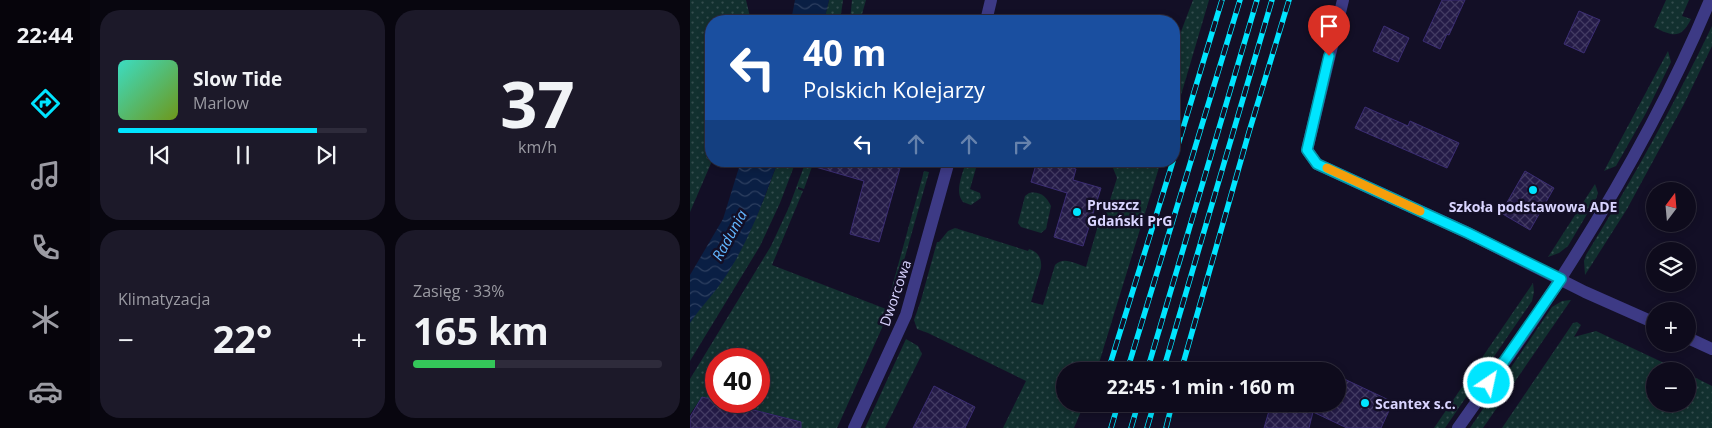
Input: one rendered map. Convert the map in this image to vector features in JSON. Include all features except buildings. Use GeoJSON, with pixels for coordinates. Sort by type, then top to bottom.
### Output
{"type":"FeatureCollection","features":[{"type":"Feature","properties":{"kind":"street"},"geometry":{"type":"LineString","coordinates":[[987,15],[991,0]]}},
{"type":"Feature","properties":{"kind":"street"},"geometry":{"type":"LineString","coordinates":[[1343,0],[1307,150],[1317,164],[1468,233],[1646,319]]}},
{"type":"Feature","properties":{"kind":"street"},"geometry":{"type":"LineString","coordinates":[[1458,428],[1561,279],[1617,186],[1679,72],[1710,0]]}},
{"type":"Feature","properties":{"kind":"street","name":"Dworcowa"},"geometry":{"type":"LineString","coordinates":[[854,428],[906,315],[947,167]]}},
{"type":"Feature","properties":{"kind":"street"},"geometry":{"type":"LineString","coordinates":[[1696,342],[1712,349]]}},
{"type":"Feature","properties":{"kind":"green space"},"geometry":{"type":"Polygon","coordinates":[[[690,0],[746,0],[750,15],[705,15],[705,167],[709,167],[690,212],[690,0]]]}},
{"type":"Feature","properties":{"kind":"green space"},"geometry":{"type":"Polygon","coordinates":[[[829,0],[843,0],[841,15],[825,15],[829,0]]]}},
{"type":"Feature","properties":{"kind":"green space"},"geometry":{"type":"Polygon","coordinates":[[[852,0],[866,0],[862,15],[851,15],[852,0]]]}},
{"type":"Feature","properties":{"kind":"green space"},"geometry":{"type":"Polygon","coordinates":[[[1193,0],[1209,0],[1180,99],[1180,34],[1193,0]]]}},
{"type":"Feature","properties":{"kind":"green space"},"geometry":{"type":"Polygon","coordinates":[[[1666,0],[1689,0],[1682,16],[1691,19],[1680,33],[1671,34],[1654,27],[1666,0]]]}},
{"type":"Feature","properties":{"kind":"green space"},"geometry":{"type":"Polygon","coordinates":[[[1712,26],[1712,46],[1684,104],[1627,209],[1585,275],[1584,261],[1586,255],[1652,142],[1712,26]]]}},
{"type":"Feature","properties":{"kind":"green space"},"geometry":{"type":"Polygon","coordinates":[[[1668,51],[1671,62],[1646,113],[1616,166],[1604,171],[1668,51]]]}},
{"type":"Feature","properties":{"kind":"green space"},"geometry":{"type":"Polygon","coordinates":[[[776,167],[794,167],[780,203],[760,246],[690,361],[690,322],[696,311],[721,282],[741,248],[776,167]]]}},
{"type":"Feature","properties":{"kind":"green space"},"geometry":{"type":"Polygon","coordinates":[[[804,167],[812,167],[804,189],[798,187],[798,189],[803,191],[772,265],[886,309],[924,171],[929,172],[890,310],[837,428],[797,428],[799,421],[767,413],[770,413],[770,348],[709,348],[771,246],[789,207],[804,167]]]}},
{"type":"Feature","properties":{"kind":"green space"},"geometry":{"type":"Polygon","coordinates":[[[964,167],[976,167],[970,189],[980,193],[981,198],[971,205],[963,202],[959,193],[964,167]]]}},
{"type":"Feature","properties":{"kind":"green space"},"geometry":{"type":"Polygon","coordinates":[[[1110,167],[1159,167],[1099,362],[1056,362],[1056,412],[1081,412],[1074,428],[1003,428],[1026,381],[917,329],[914,320],[937,242],[948,231],[955,228],[1035,252],[1040,258],[1041,268],[1031,302],[1043,305],[1055,265],[1058,262],[1066,261],[1086,267],[1099,222],[1104,219],[1117,178],[1113,168],[1110,167]]]}},
{"type":"Feature","properties":{"kind":"green space"},"geometry":{"type":"Polygon","coordinates":[[[1595,184],[1598,193],[1596,199],[1568,246],[1559,253],[1548,257],[1595,184]]]}},
{"type":"Feature","properties":{"kind":"green space"},"geometry":{"type":"Polygon","coordinates":[[[1029,193],[1042,195],[1051,206],[1046,229],[1041,233],[1021,227],[1018,223],[1025,196],[1029,193]]]}},
{"type":"Feature","properties":{"kind":"green space"},"geometry":{"type":"Polygon","coordinates":[[[1533,283],[1532,301],[1445,428],[1434,428],[1533,283]]]}},
{"type":"Feature","properties":{"kind":"green space"},"geometry":{"type":"Polygon","coordinates":[[[1571,300],[1483,428],[1470,428],[1552,307],[1562,301],[1571,300]]]}},
{"type":"Feature","properties":{"kind":"green space"},"geometry":{"type":"Polygon","coordinates":[[[1577,322],[1581,325],[1574,337],[1596,331],[1662,362],[1646,362],[1646,412],[1696,412],[1696,378],[1712,386],[1712,428],[1502,428],[1573,323],[1577,322]]]}},
{"type":"Feature","properties":{"kind":"green space"},"geometry":{"type":"Polygon","coordinates":[[[906,339],[918,346],[922,354],[885,428],[865,428],[906,339]]]}},
{"type":"Feature","properties":{"kind":"green space"},"geometry":{"type":"Polygon","coordinates":[[[705,354],[705,398],[702,397],[690,414],[690,379],[705,354]]]}},
{"type":"Feature","properties":{"kind":"water"},"geometry":{"type":"Polygon","coordinates":[[[795,0],[829,0],[825,15],[792,15],[795,0]]]}},
{"type":"Feature","properties":{"kind":"water","name":"Radunia"},"geometry":{"type":"Polygon","coordinates":[[[739,167],[776,167],[761,207],[740,252],[719,286],[690,323],[690,275],[723,219],[739,167]]]}},
{"type":"Feature","properties":{"kind":"railway"},"geometry":{"type":"LineString","coordinates":[[1180,138],[1222,0]]}},
{"type":"Feature","properties":{"kind":"railway"},"geometry":{"type":"LineString","coordinates":[[1130,362],[1240,0]]}},
{"type":"Feature","properties":{"kind":"railway"},"geometry":{"type":"LineString","coordinates":[[1150,362],[1257,0]]}},
{"type":"Feature","properties":{"kind":"railway"},"geometry":{"type":"LineString","coordinates":[[1166,362],[1272,0]]}},
{"type":"Feature","properties":{"kind":"railway"},"geometry":{"type":"LineString","coordinates":[[1184,362],[1289,0]]}},
{"type":"Feature","properties":{"kind":"railway"},"geometry":{"type":"LineString","coordinates":[[1111,362],[1171,167]]}},
{"type":"Feature","properties":{"kind":"railway"},"geometry":{"type":"LineString","coordinates":[[1111,428],[1116,412]]}},
{"type":"Feature","properties":{"kind":"railway"},"geometry":{"type":"LineString","coordinates":[[1131,428],[1136,412]]}},
{"type":"Feature","properties":{"kind":"railway"},"geometry":{"type":"LineString","coordinates":[[1147,428],[1152,412]]}},
{"type":"Feature","properties":{"kind":"railway"},"geometry":{"type":"LineString","coordinates":[[1166,428],[1170,412]]}},
{"type":"Feature","properties":{"kind":"slow traffic"},"geometry":{"type":"LineString","coordinates":[[1327,168],[1420,211]]}},
{"type":"Feature","properties":{"kind":"place","name":"Szkoła podstawowa ADE"},"geometry":{"type":"Point","coordinates":[1533,190]}},
{"type":"Feature","properties":{"kind":"place","name":"Pruszcz Gdański PrG"},"geometry":{"type":"Point","coordinates":[1077,212]}},
{"type":"Feature","properties":{"kind":"place","name":"Scantex s.c."},"geometry":{"type":"Point","coordinates":[1365,403]}},
{"type":"Feature","properties":{"kind":"route"},"geometry":{"type":"LineString","coordinates":[[1329,56],[1307,150],[1317,164],[1468,233],[1561,279],[1489,383]]}}]}
